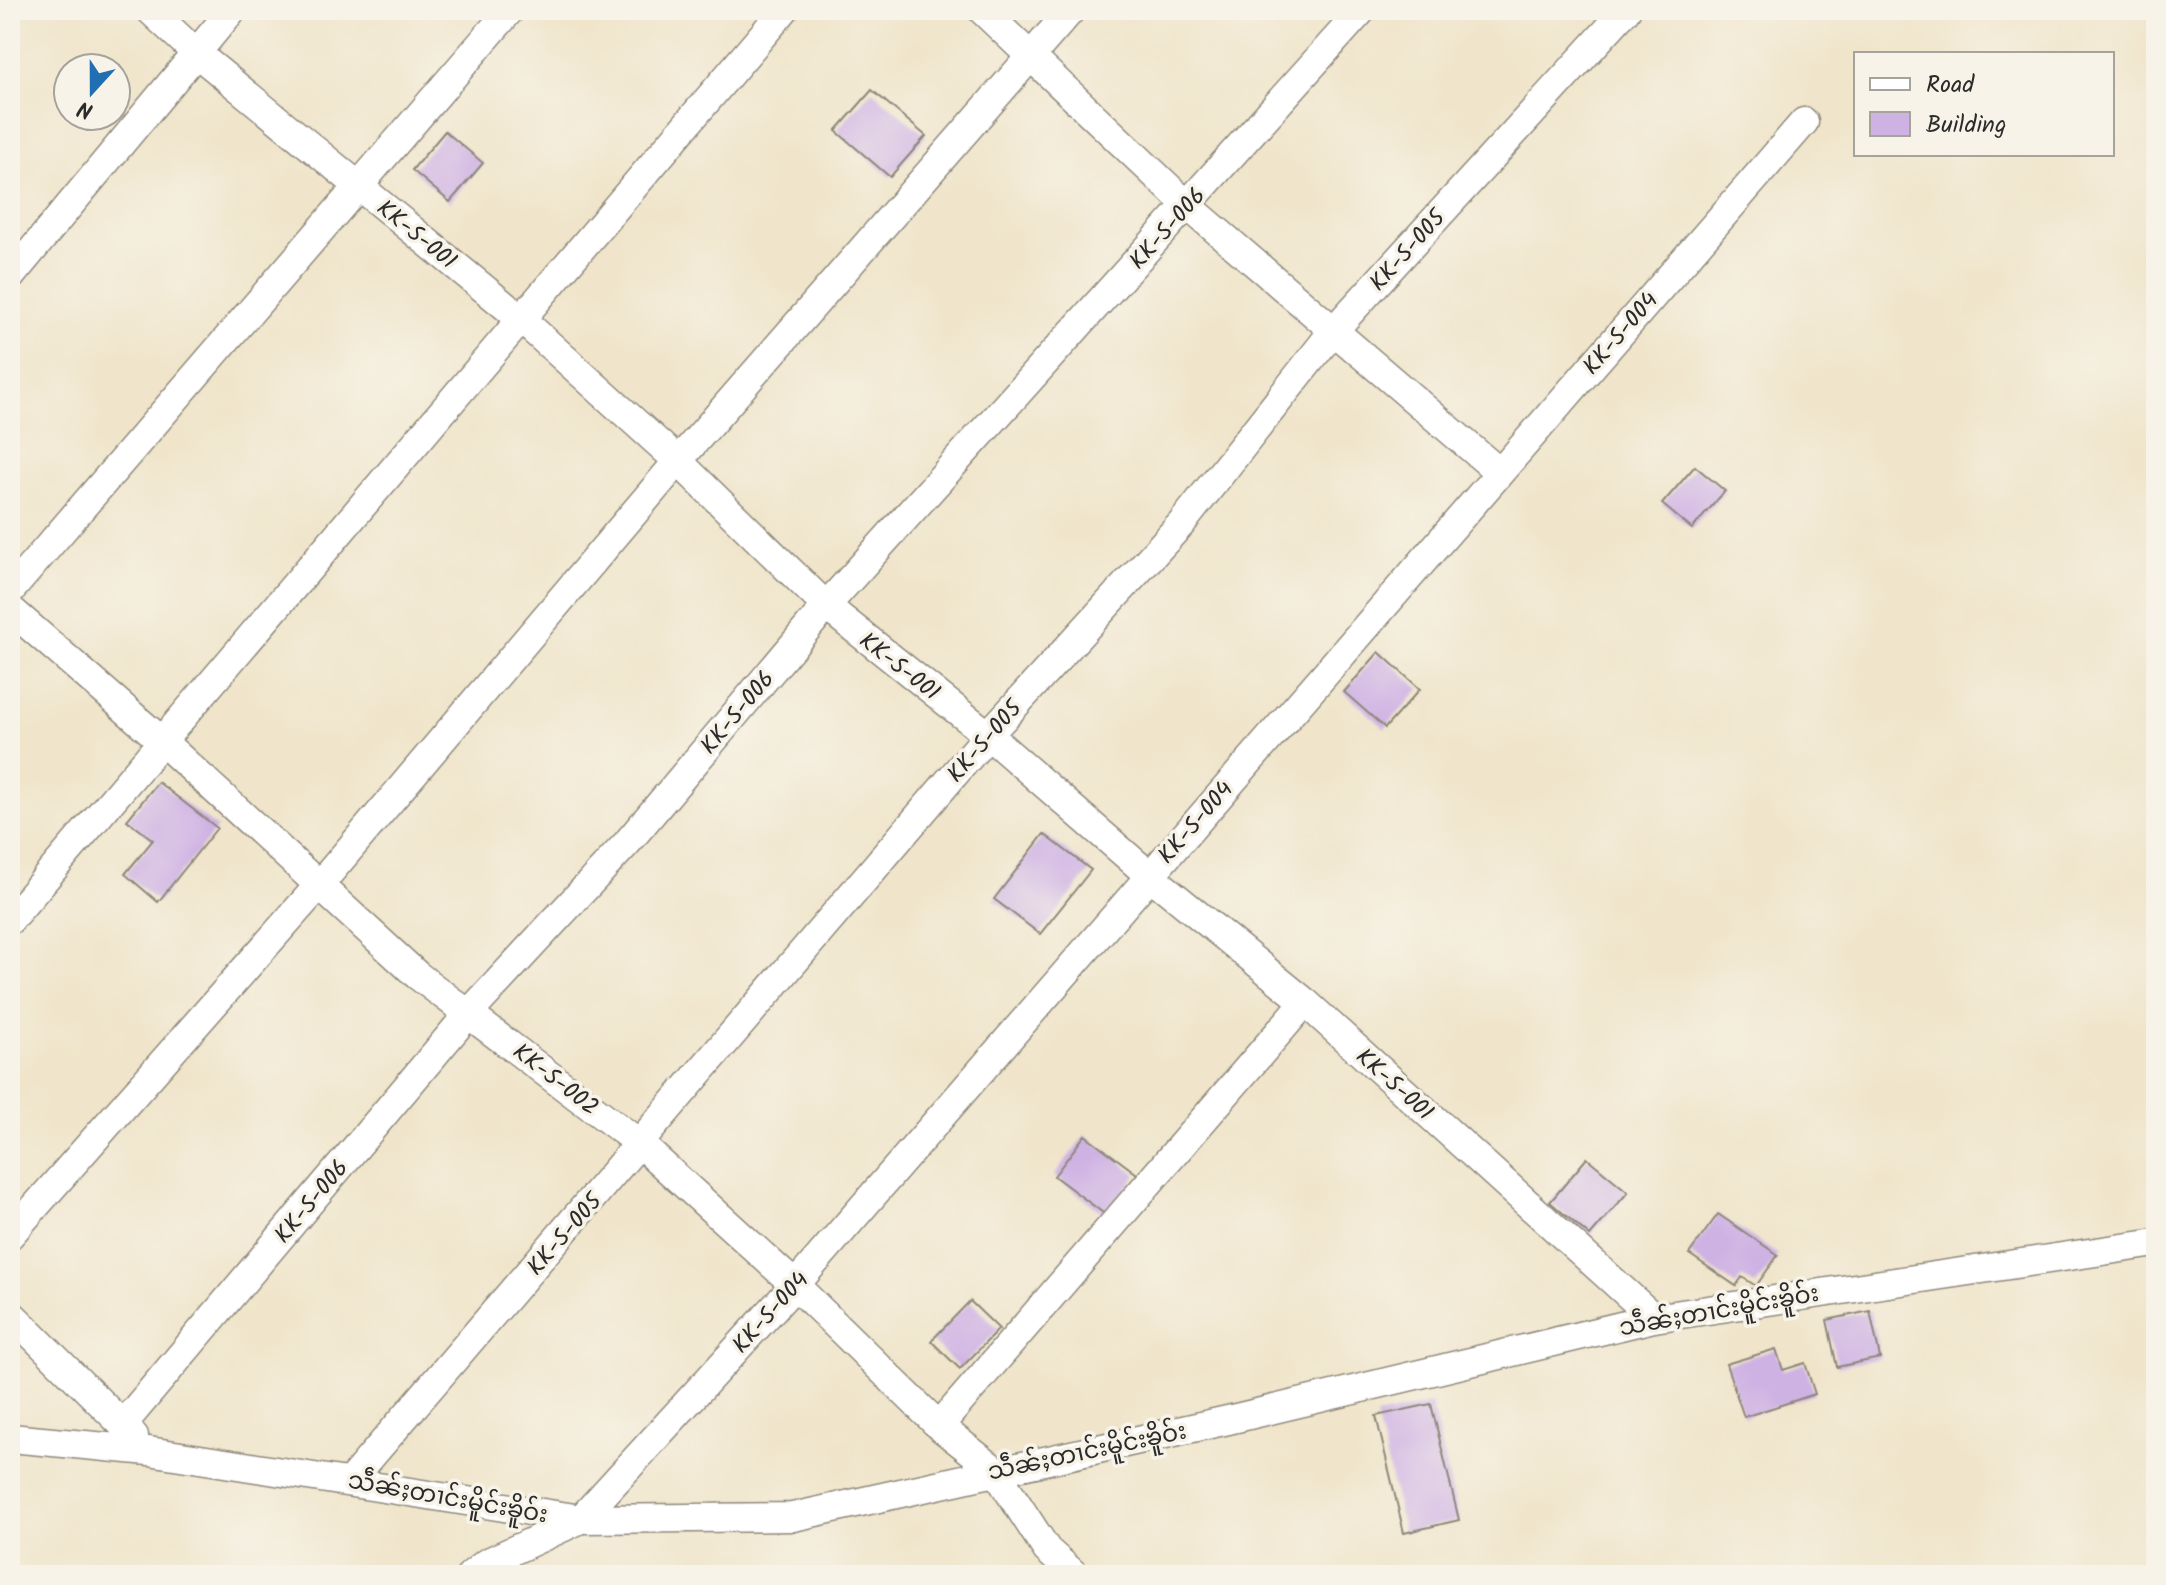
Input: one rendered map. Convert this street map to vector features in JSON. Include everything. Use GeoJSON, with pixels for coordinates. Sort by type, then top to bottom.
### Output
{"type":"FeatureCollection","features":[{"type":"Feature","properties":{"kind":"street","name":"KK-S-001"},"geometry":{"type":"LineString","coordinates":[[150,10],[195,52],[521,319],[678,461],[826,606],[988,735],[1149,875],[1305,1002],[1654,1318]]}},
{"type":"Feature","properties":{"kind":"street"},"geometry":{"type":"LineString","coordinates":[[10,277],[232,10]]}},
{"type":"Feature","properties":{"kind":"street"},"geometry":{"type":"LineString","coordinates":[[10,591],[510,10]]}},
{"type":"Feature","properties":{"kind":"street"},"geometry":{"type":"LineString","coordinates":[[10,920],[164,743],[784,10]]}},
{"type":"Feature","properties":{"kind":"street"},"geometry":{"type":"LineString","coordinates":[[982,10],[1187,205],[1499,472]]}},
{"type":"Feature","properties":{"kind":"street"},"geometry":{"type":"LineString","coordinates":[[10,1235],[320,884],[678,461],[1071,10]]}},
{"type":"Feature","properties":{"kind":"street","name":"KK-S-006"},"geometry":{"type":"LineString","coordinates":[[123,1424],[470,1012],[627,843],[826,606],[1362,10]]}},
{"type":"Feature","properties":{"kind":"street","name":"KK-S-005"},"geometry":{"type":"LineString","coordinates":[[351,1480],[988,735],[1182,523],[1334,330],[1626,10]]}},
{"type":"Feature","properties":{"kind":"street","name":"KK-S-004"},"geometry":{"type":"LineString","coordinates":[[581,1519],[795,1285],[1804,122]]}},
{"type":"Feature","properties":{"kind":"street","name":"KK-S-002"},"geometry":{"type":"LineString","coordinates":[[10,609],[164,743],[417,975],[470,1012],[640,1144],[795,1285],[939,1426],[995,1470],[1047,1550],[1075,1575]]}},
{"type":"Feature","properties":{"kind":"street"},"geometry":{"type":"LineString","coordinates":[[939,1426],[1305,1002]]}},
{"type":"Feature","properties":{"kind":"street","name":"သဵၼ်ႈတၢင်းမိူင်းၶိူဝ်း"},"geometry":{"type":"LineString","coordinates":[[10,1438],[149,1451],[351,1480],[581,1519],[793,1517],[1228,1420],[1654,1318],[2156,1243]]}},
{"type":"Feature","properties":{"kind":"street"},"geometry":{"type":"LineString","coordinates":[[10,1313],[149,1451]]}},
{"type":"Feature","properties":{"kind":"street"},"geometry":{"type":"LineString","coordinates":[[471,1575],[486,1563],[581,1519]]}},
{"type":"Feature","properties":{"kind":"building"},"geometry":{"type":"Polygon","coordinates":[[[872,90],[926,136],[890,177],[836,131],[872,90]]]}},
{"type":"Feature","properties":{"kind":"building"},"geometry":{"type":"Polygon","coordinates":[[[445,131],[483,163],[450,202],[412,170],[445,131]]]}},
{"type":"Feature","properties":{"kind":"building"},"geometry":{"type":"Polygon","coordinates":[[[1695,466],[1725,491],[1692,529],[1662,504],[1695,466]]]}},
{"type":"Feature","properties":{"kind":"building"},"geometry":{"type":"Polygon","coordinates":[[[1379,652],[1420,689],[1385,728],[1344,692],[1379,652]]]}},
{"type":"Feature","properties":{"kind":"building"},"geometry":{"type":"Polygon","coordinates":[[[158,782],[217,828],[158,902],[125,874],[153,840],[127,820],[158,782]]]}},
{"type":"Feature","properties":{"kind":"building"},"geometry":{"type":"Polygon","coordinates":[[[1044,834],[1091,870],[1040,934],[994,899],[1044,834]]]}},
{"type":"Feature","properties":{"kind":"building"},"geometry":{"type":"Polygon","coordinates":[[[1085,1135],[1137,1174],[1106,1215],[1054,1176],[1085,1135]]]}},
{"type":"Feature","properties":{"kind":"building"},"geometry":{"type":"Polygon","coordinates":[[[1587,1158],[1628,1192],[1590,1236],[1550,1202],[1587,1158]]]}},
{"type":"Feature","properties":{"kind":"building"},"geometry":{"type":"Polygon","coordinates":[[[1718,1214],[1778,1255],[1756,1286],[1742,1277],[1736,1286],[1689,1254],[1718,1214]]]}},
{"type":"Feature","properties":{"kind":"building"},"geometry":{"type":"Polygon","coordinates":[[[970,1301],[999,1329],[960,1369],[931,1341],[970,1301]]]}},
{"type":"Feature","properties":{"kind":"building"},"geometry":{"type":"Polygon","coordinates":[[[1870,1311],[1880,1358],[1837,1367],[1827,1320],[1870,1311]]]}},
{"type":"Feature","properties":{"kind":"building"},"geometry":{"type":"Polygon","coordinates":[[[1776,1349],[1783,1370],[1805,1363],[1815,1394],[1744,1417],[1726,1364],[1776,1349]]]}},
{"type":"Feature","properties":{"kind":"building"},"geometry":{"type":"Polygon","coordinates":[[[1431,1404],[1459,1520],[1404,1533],[1376,1416],[1431,1404]]]}}]}
